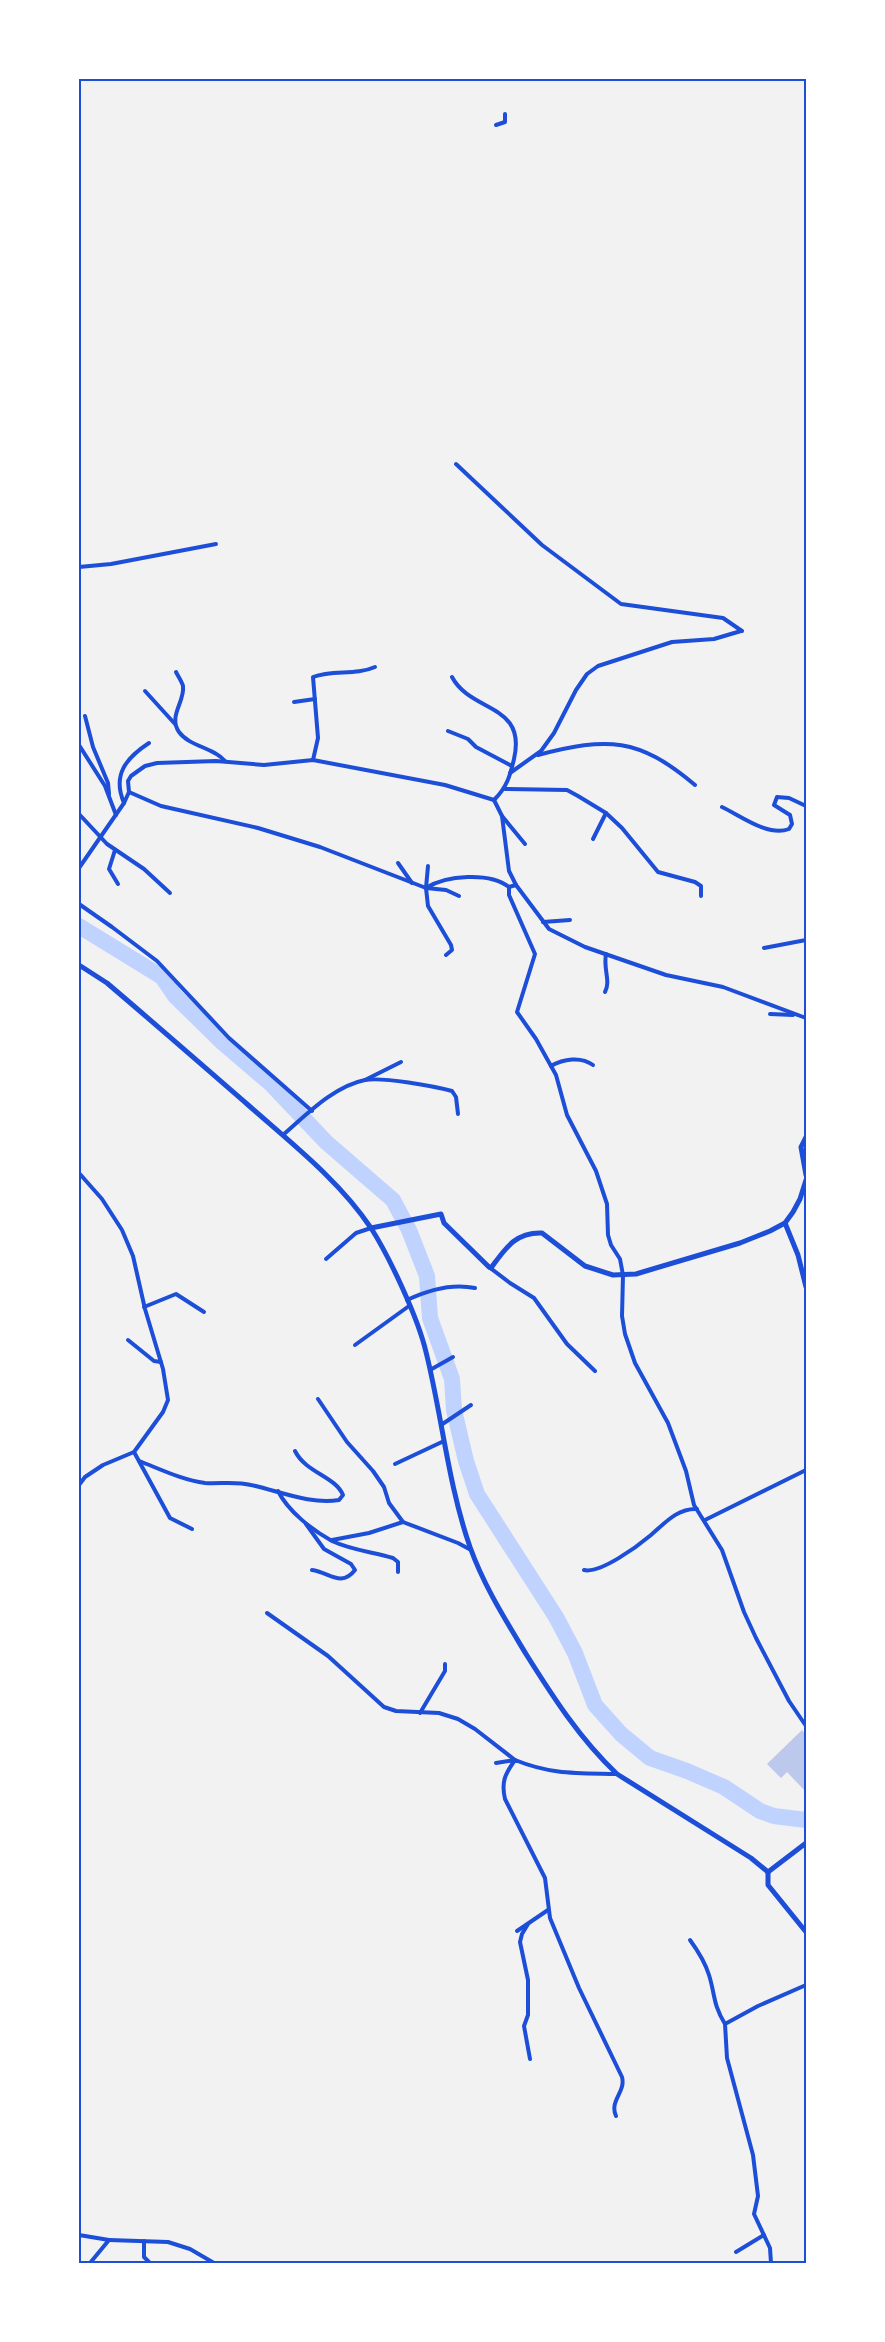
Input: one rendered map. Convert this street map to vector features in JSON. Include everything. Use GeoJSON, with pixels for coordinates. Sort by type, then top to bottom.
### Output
{"type":"FeatureCollection","features":[{"type":"Feature","properties":{"kind":"street"},"geometry":{"type":"LineString","coordinates":[[496,125],[505,122],[505,114]]}},
{"type":"Feature","properties":{"kind":"street"},"geometry":{"type":"LineString","coordinates":[[456,464],[542,545],[621,604],[723,618],[742,631],[714,638],[672,642],[598,666],[588,674],[576,690],[548,742],[536,755],[510,773]]}},
{"type":"Feature","properties":{"kind":"street"},"geometry":{"type":"LineString","coordinates":[[79,567],[112,564],[216,544]]}},
{"type":"Feature","properties":{"kind":"street"},"geometry":{"type":"LineString","coordinates":[[313,760],[318,738],[313,677],[319,674],[358,673],[375,667]]}},
{"type":"Feature","properties":{"kind":"street"},"geometry":{"type":"LineString","coordinates":[[176,672],[183,686],[177,708],[176,726]]}},
{"type":"Feature","properties":{"kind":"street"},"geometry":{"type":"LineString","coordinates":[[452,677],[465,695],[498,711],[515,732],[517,746],[510,773],[505,789],[494,800]]}},
{"type":"Feature","properties":{"kind":"street"},"geometry":{"type":"LineString","coordinates":[[145,691],[187,740],[212,751],[232,764],[264,765],[313,760],[445,785],[494,800],[502,816],[525,844]]}},
{"type":"Feature","properties":{"kind":"street"},"geometry":{"type":"LineString","coordinates":[[294,702],[315,699]]}},
{"type":"Feature","properties":{"kind":"street"},"geometry":{"type":"LineString","coordinates":[[85,716],[94,747],[108,783],[109,794],[116,815]]}},
{"type":"Feature","properties":{"kind":"street"},"geometry":{"type":"LineString","coordinates":[[448,731],[468,739],[476,747],[512,766]]}},
{"type":"Feature","properties":{"kind":"street"},"geometry":{"type":"LineString","coordinates":[[124,802],[118,783],[121,774],[135,753],[149,743]]}},
{"type":"Feature","properties":{"kind":"street"},"geometry":{"type":"LineString","coordinates":[[536,755],[587,744],[628,746],[648,753],[671,765],[695,785]]}},
{"type":"Feature","properties":{"kind":"street"},"geometry":{"type":"LineString","coordinates":[[79,746],[109,794]]}},
{"type":"Feature","properties":{"kind":"street"},"geometry":{"type":"LineString","coordinates":[[79,868],[124,802],[129,792],[128,781],[131,776],[145,766],[157,763],[225,761]]}},
{"type":"Feature","properties":{"kind":"street"},"geometry":{"type":"LineString","coordinates":[[505,789],[567,790],[606,813],[622,828],[658,872],[695,882],[701,886],[701,896]]}},
{"type":"Feature","properties":{"kind":"street"},"geometry":{"type":"LineString","coordinates":[[129,792],[161,806],[258,828],[311,844],[426,888],[446,890],[460,896]]}},
{"type":"Feature","properties":{"kind":"street"},"geometry":{"type":"LineString","coordinates":[[722,807],[777,832],[789,829],[792,824],[790,816],[774,805],[777,797],[789,798],[806,806]]}},
{"type":"Feature","properties":{"kind":"street"},"geometry":{"type":"LineString","coordinates":[[593,839],[606,813]]}},
{"type":"Feature","properties":{"kind":"street"},"geometry":{"type":"LineString","coordinates":[[79,814],[100,837],[115,850],[144,869],[170,893]]}},
{"type":"Feature","properties":{"kind":"street"},"geometry":{"type":"LineString","coordinates":[[502,816],[509,871],[516,885],[549,929],[573,943],[666,975],[711,983],[806,1018]]}},
{"type":"Feature","properties":{"kind":"street"},"geometry":{"type":"LineString","coordinates":[[115,850],[109,869],[118,884]]}},
{"type":"Feature","properties":{"kind":"street"},"geometry":{"type":"LineString","coordinates":[[398,863],[412,882]]}},
{"type":"Feature","properties":{"kind":"street"},"geometry":{"type":"LineString","coordinates":[[428,866],[426,888],[428,906],[451,945],[452,950],[446,955]]}},
{"type":"Feature","properties":{"kind":"street"},"geometry":{"type":"LineString","coordinates":[[426,888],[444,879],[471,877],[510,887],[516,885]]}},
{"type":"Feature","properties":{"kind":"street"},"geometry":{"type":"LineString","coordinates":[[510,887],[509,895],[536,954],[517,1012],[552,1066],[560,1087],[567,1115],[596,1171],[603,1190],[607,1204],[608,1235],[611,1245],[620,1259],[623,1275],[622,1316],[625,1334],[640,1374],[668,1423],[686,1471],[697,1509],[722,1550],[744,1612],[756,1638],[789,1701],[806,1726]]}},
{"type":"Feature","properties":{"kind":"street"},"geometry":{"type":"LineString","coordinates":[[79,904],[157,961],[229,1038],[310,1112]]}},
{"type":"Feature","properties":{"kind":"street"},"geometry":{"type":"LineString","coordinates":[[543,922],[570,920]]}},
{"type":"Feature","properties":{"kind":"street"},"geometry":{"type":"LineString","coordinates":[[764,948],[806,940]]}},
{"type":"Feature","properties":{"kind":"street"},"geometry":{"type":"LineString","coordinates":[[605,992],[609,982],[604,965],[606,954]]}},
{"type":"Feature","properties":{"kind":"street"},"geometry":{"type":"LineString","coordinates":[[79,965],[107,983],[283,1135],[332,1182],[371,1228],[408,1303],[426,1350],[444,1442],[471,1550],[489,1594],[582,1738],[617,1774],[759,1863],[768,1872],[768,1885],[806,1932]]}},
{"type":"Feature","properties":{"kind":"street"},"geometry":{"type":"LineString","coordinates":[[770,1014],[795,1015]]}},
{"type":"Feature","properties":{"kind":"street"},"geometry":{"type":"LineString","coordinates":[[552,1066],[562,1060],[588,1061],[593,1065]]}},
{"type":"Feature","properties":{"kind":"street"},"geometry":{"type":"LineString","coordinates":[[283,1135],[310,1112],[342,1089],[366,1080],[402,1062]]}},
{"type":"Feature","properties":{"kind":"street"},"geometry":{"type":"LineString","coordinates":[[366,1080],[380,1080],[452,1091],[456,1097],[458,1114]]}},
{"type":"Feature","properties":{"kind":"street"},"geometry":{"type":"LineString","coordinates":[[806,1137],[801,1148],[806,1175]]}},
{"type":"Feature","properties":{"kind":"street"},"geometry":{"type":"LineString","coordinates":[[79,1173],[102,1199],[122,1230],[133,1256],[144,1307],[161,1362],[168,1400],[163,1412],[134,1452],[103,1465],[85,1476],[79,1485]]}},
{"type":"Feature","properties":{"kind":"street"},"geometry":{"type":"LineString","coordinates":[[490,1267],[509,1243],[526,1234],[542,1233],[585,1266],[602,1273],[636,1274],[740,1243],[785,1223],[800,1199],[806,1180]]}},
{"type":"Feature","properties":{"kind":"street"},"geometry":{"type":"LineString","coordinates":[[326,1259],[356,1234],[371,1228],[440,1214],[444,1223],[490,1267],[510,1283],[534,1298],[567,1344],[595,1371]]}},
{"type":"Feature","properties":{"kind":"street"},"geometry":{"type":"LineString","coordinates":[[785,1223],[798,1254],[806,1287]]}},
{"type":"Feature","properties":{"kind":"street"},"geometry":{"type":"LineString","coordinates":[[355,1345],[423,1293],[438,1288],[464,1286],[475,1288]]}},
{"type":"Feature","properties":{"kind":"street"},"geometry":{"type":"LineString","coordinates":[[144,1307],[176,1294],[204,1312]]}},
{"type":"Feature","properties":{"kind":"street"},"geometry":{"type":"LineString","coordinates":[[128,1340],[154,1361],[161,1362]]}},
{"type":"Feature","properties":{"kind":"street"},"geometry":{"type":"LineString","coordinates":[[430,1370],[453,1357]]}},
{"type":"Feature","properties":{"kind":"street"},"geometry":{"type":"LineString","coordinates":[[318,1399],[347,1442],[373,1471],[384,1487],[389,1503],[403,1522],[458,1543],[471,1550]]}},
{"type":"Feature","properties":{"kind":"street"},"geometry":{"type":"LineString","coordinates":[[441,1425],[471,1405]]}},
{"type":"Feature","properties":{"kind":"street"},"geometry":{"type":"LineString","coordinates":[[395,1464],[444,1442]]}},
{"type":"Feature","properties":{"kind":"street"},"geometry":{"type":"LineString","coordinates":[[139,1461],[166,1472],[204,1483],[249,1484],[278,1492],[331,1501],[339,1500],[343,1495],[340,1488],[316,1473],[300,1459],[295,1450]]}},
{"type":"Feature","properties":{"kind":"street"},"geometry":{"type":"LineString","coordinates":[[134,1452],[170,1518],[192,1529]]}},
{"type":"Feature","properties":{"kind":"street"},"geometry":{"type":"LineString","coordinates":[[705,1520],[806,1470]]}},
{"type":"Feature","properties":{"kind":"street"},"geometry":{"type":"LineString","coordinates":[[278,1492],[282,1500],[305,1522],[332,1540],[392,1558],[398,1562],[398,1572]]}},
{"type":"Feature","properties":{"kind":"street"},"geometry":{"type":"LineString","coordinates":[[584,1570],[590,1572],[605,1565],[652,1534],[663,1522],[690,1509],[697,1509]]}},
{"type":"Feature","properties":{"kind":"street"},"geometry":{"type":"LineString","coordinates":[[305,1522],[324,1549],[351,1564],[355,1570],[344,1579],[335,1579],[319,1571],[312,1570]]}},
{"type":"Feature","properties":{"kind":"street"},"geometry":{"type":"LineString","coordinates":[[332,1540],[369,1533],[403,1522]]}},
{"type":"Feature","properties":{"kind":"street"},"geometry":{"type":"LineString","coordinates":[[268,1613],[328,1656],[384,1707],[396,1711],[420,1714],[439,1713],[458,1718],[480,1732],[515,1760],[538,1770],[617,1774]]}},
{"type":"Feature","properties":{"kind":"street"},"geometry":{"type":"LineString","coordinates":[[420,1714],[445,1671],[445,1664]]}},
{"type":"Feature","properties":{"kind":"street"},"geometry":{"type":"LineString","coordinates":[[496,1763],[515,1760]]}},
{"type":"Feature","properties":{"kind":"street"},"geometry":{"type":"LineString","coordinates":[[515,1760],[504,1776],[502,1787],[505,1798],[544,1878],[548,1910],[579,1988],[622,2077],[624,2086],[614,2106],[616,2116]]}},
{"type":"Feature","properties":{"kind":"street"},"geometry":{"type":"LineString","coordinates":[[768,1872],[806,1843]]}},
{"type":"Feature","properties":{"kind":"street"},"geometry":{"type":"LineString","coordinates":[[517,1931],[548,1910]]}},
{"type":"Feature","properties":{"kind":"street"},"geometry":{"type":"LineString","coordinates":[[528,1924],[520,1942],[528,1980],[528,2015],[524,2026],[530,2059]]}},
{"type":"Feature","properties":{"kind":"street"},"geometry":{"type":"LineString","coordinates":[[690,1940],[710,1976],[712,1994],[719,2014],[725,2024],[727,2058],[753,2154],[758,2196],[754,2214],[770,2248],[771,2263]]}},
{"type":"Feature","properties":{"kind":"street"},"geometry":{"type":"LineString","coordinates":[[725,2024],[758,2006],[806,1985]]}},
{"type":"Feature","properties":{"kind":"street"},"geometry":{"type":"LineString","coordinates":[[79,2235],[109,2240],[168,2242],[183,2247],[214,2263]]}},
{"type":"Feature","properties":{"kind":"street"},"geometry":{"type":"LineString","coordinates":[[736,2252],[764,2235]]}},
{"type":"Feature","properties":{"kind":"street"},"geometry":{"type":"LineString","coordinates":[[90,2263],[109,2240]]}},
{"type":"Feature","properties":{"kind":"street"},"geometry":{"type":"LineString","coordinates":[[144,2241],[144,2257],[150,2263]]}},
{"type":"Feature","properties":{"kind":"building"},"geometry":{"type":"Polygon","coordinates":[[[802,1730],[806,1735],[806,1792],[787,1772],[781,1778],[767,1764],[802,1730]]]}},
{"type":"Feature","properties":{"kind":"waterway"},"geometry":{"type":"LineString","coordinates":[[79,926],[162,977],[175,996],[223,1043],[271,1084],[326,1142],[393,1200],[409,1230],[427,1276],[430,1318],[452,1379],[454,1410],[466,1461],[477,1494],[556,1617],[575,1653],[595,1705],[621,1734],[650,1758],[724,1787],[760,1811],[774,1816],[806,1820]]}}]}
